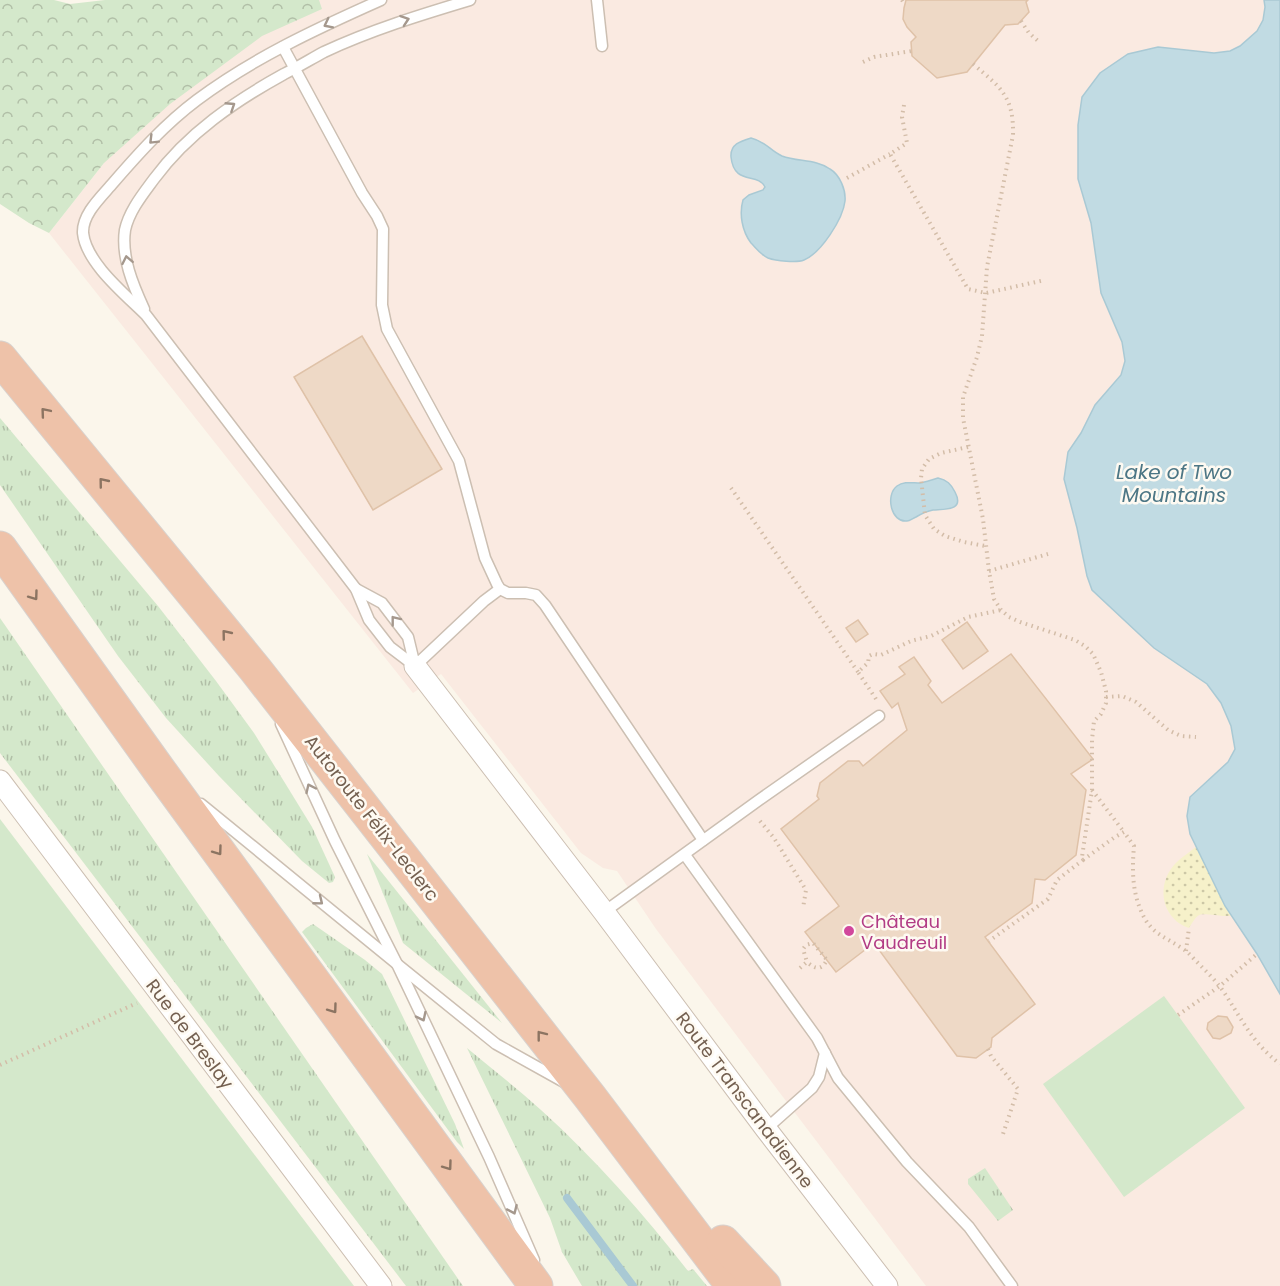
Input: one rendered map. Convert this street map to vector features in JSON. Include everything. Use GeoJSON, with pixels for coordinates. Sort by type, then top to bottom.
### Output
{"type":"FeatureCollection","features":[{"type":"Feature","properties":{"kind":"highway","name":"Autoroute Félix-Leclerc"},"geometry":{"type":"LineString","coordinates":[[0,358],[255,669],[590,1097],[733,1286]]}},
{"type":"Feature","properties":{"kind":"highway"},"geometry":{"type":"LineString","coordinates":[[0,548],[159,770],[536,1286]]}},
{"type":"Feature","properties":{"kind":"highway"},"geometry":{"type":"LineString","coordinates":[[590,1097],[764,1286]]}},
{"type":"Feature","properties":{"kind":"street","name":"Route Transcanadienne"},"geometry":{"type":"LineString","coordinates":[[415,666],[887,1286]]}},
{"type":"Feature","properties":{"kind":"street","name":"Rue de Breslay"},"geometry":{"type":"LineString","coordinates":[[0,781],[381,1286]]}},
{"type":"Feature","properties":{"kind":"lane"},"geometry":{"type":"LineString","coordinates":[[381,0],[283,47],[197,100],[166,126],[112,184],[86,218],[83,234],[92,255],[107,277],[146,315],[356,589],[369,620],[390,647],[415,666]]}},
{"type":"Feature","properties":{"kind":"lane"},"geometry":{"type":"LineString","coordinates":[[146,315],[132,283],[127,261],[125,231],[129,216],[158,174],[200,129],[240,100],[323,53],[432,11],[470,0]]}},
{"type":"Feature","properties":{"kind":"lane"},"geometry":{"type":"LineString","coordinates":[[597,0],[602,46]]}},
{"type":"Feature","properties":{"kind":"lane"},"geometry":{"type":"LineString","coordinates":[[283,47],[383,229],[382,304],[387,329],[459,461],[485,558],[500,589],[508,593],[536,595],[703,840]]}},
{"type":"Feature","properties":{"kind":"lane"},"geometry":{"type":"LineString","coordinates":[[356,589],[382,603],[408,637],[415,666]]}},
{"type":"Feature","properties":{"kind":"lane"},"geometry":{"type":"LineString","coordinates":[[415,666],[484,601],[500,589]]}},
{"type":"Feature","properties":{"kind":"lane"},"geometry":{"type":"LineString","coordinates":[[255,669],[335,841],[397,964],[489,1157],[546,1286]]}},
{"type":"Feature","properties":{"kind":"lane"},"geometry":{"type":"LineString","coordinates":[[604,912],[879,716]]}},
{"type":"Feature","properties":{"kind":"lane"},"geometry":{"type":"LineString","coordinates":[[159,770],[496,1044],[590,1097]]}},
{"type":"Feature","properties":{"kind":"lane"},"geometry":{"type":"LineString","coordinates":[[685,855],[817,1038],[838,1078],[907,1162],[969,1227],[1012,1286]]}},
{"type":"Feature","properties":{"kind":"lane"},"geometry":{"type":"LineString","coordinates":[[766,1129],[812,1088],[819,1077],[825,1053]]}},
{"type":"Feature","properties":{"kind":"path"},"geometry":{"type":"LineString","coordinates":[[902,0],[905,5]]}},
{"type":"Feature","properties":{"kind":"path"},"geometry":{"type":"LineString","coordinates":[[1021,21],[1038,41]]}},
{"type":"Feature","properties":{"kind":"path"},"geometry":{"type":"LineString","coordinates":[[863,62],[874,57],[912,51]]}},
{"type":"Feature","properties":{"kind":"path"},"geometry":{"type":"LineString","coordinates":[[973,64],[1004,93],[1012,108],[1014,119],[1013,135],[987,267],[982,336],[963,397],[963,418],[983,519],[988,570],[994,600],[1009,617],[1075,640],[1085,646],[1093,654],[1101,672],[1106,691],[1106,703],[1101,714],[1094,721],[1092,790],[1083,860]]}},
{"type":"Feature","properties":{"kind":"path"},"geometry":{"type":"LineString","coordinates":[[847,178],[907,143],[902,117],[904,105]]}},
{"type":"Feature","properties":{"kind":"path"},"geometry":{"type":"LineString","coordinates":[[890,154],[968,289],[986,293],[1045,280]]}},
{"type":"Feature","properties":{"kind":"path"},"geometry":{"type":"LineString","coordinates":[[968,447],[941,453],[930,459],[922,469],[926,515],[934,529],[945,536],[986,546]]}},
{"type":"Feature","properties":{"kind":"path"},"geometry":{"type":"LineString","coordinates":[[731,488],[885,712],[879,716]]}},
{"type":"Feature","properties":{"kind":"path"},"geometry":{"type":"LineString","coordinates":[[988,570],[1048,554]]}},
{"type":"Feature","properties":{"kind":"path"},"geometry":{"type":"LineString","coordinates":[[858,672],[868,663],[869,656],[873,654],[881,655],[911,641],[931,636],[968,617],[1000,609]]}},
{"type":"Feature","properties":{"kind":"path"},"geometry":{"type":"LineString","coordinates":[[1106,697],[1122,696],[1136,702],[1168,730],[1181,736],[1196,737]]}},
{"type":"Feature","properties":{"kind":"path"},"geometry":{"type":"LineString","coordinates":[[1092,790],[1134,846],[1132,870],[1135,891],[1142,913],[1157,934],[1186,951],[1220,986],[1255,1041],[1280,1064]]}},
{"type":"Feature","properties":{"kind":"path"},"geometry":{"type":"LineString","coordinates":[[988,941],[1048,899],[1057,880],[1124,832]]}},
{"type":"Feature","properties":{"kind":"path"},"geometry":{"type":"LineString","coordinates":[[774,838],[806,890],[803,908]]}},
{"type":"Feature","properties":{"kind":"path"},"geometry":{"type":"LineString","coordinates":[[1186,951],[1189,928]]}},
{"type":"Feature","properties":{"kind":"path"},"geometry":{"type":"LineString","coordinates":[[813,943],[827,960],[820,968],[814,968],[807,962],[803,949],[806,945],[813,943]]}},
{"type":"Feature","properties":{"kind":"path"},"geometry":{"type":"LineString","coordinates":[[1178,1015],[1220,986],[1257,954]]}},
{"type":"Feature","properties":{"kind":"path"},"geometry":{"type":"LineString","coordinates":[[800,968],[807,962]]}},
{"type":"Feature","properties":{"kind":"path"},"geometry":{"type":"LineString","coordinates":[[0,1065],[159,992]]}},
{"type":"Feature","properties":{"kind":"path"},"geometry":{"type":"LineString","coordinates":[[988,1049],[1018,1089],[1002,1137]]}},
{"type":"Feature","properties":{"kind":"shaded area"},"geometry":{"type":"Polygon","coordinates":[[[105,0],[1264,0],[1263,20],[1257,31],[1240,46],[1230,51],[1214,53],[1158,47],[1078,179],[1091,223],[1101,293],[1122,342],[1125,361],[1122,375],[1095,405],[1081,433],[1068,452],[1064,479],[1092,590],[1154,648],[1207,684],[1221,703],[1231,726],[1235,749],[1228,762],[1190,797],[1190,834],[1225,906],[1280,994],[1280,1286],[926,1286],[656,929],[617,871],[603,868],[581,853],[441,674],[413,693],[49,233],[104,163],[105,0]]]}},
{"type":"Feature","properties":{"kind":"green space"},"geometry":{"type":"Polygon","coordinates":[[[0,0],[54,0],[70,4],[105,0],[319,0],[322,9],[262,36],[170,104],[104,163],[49,233],[0,204],[0,0]]]}},
{"type":"Feature","properties":{"kind":"green space"},"geometry":{"type":"Polygon","coordinates":[[[0,418],[158,606],[254,733],[312,827],[335,877],[333,882],[329,883],[302,861],[219,776],[166,718],[118,656],[0,485],[0,418]]]}},
{"type":"Feature","properties":{"kind":"green space"},"geometry":{"type":"Polygon","coordinates":[[[0,618],[463,1286],[406,1286],[0,753],[0,618]]]}},
{"type":"Feature","properties":{"kind":"green space"},"geometry":{"type":"Polygon","coordinates":[[[0,819],[354,1286],[0,1286],[0,819]]]}},
{"type":"Feature","properties":{"kind":"green space"},"geometry":{"type":"Polygon","coordinates":[[[367,854],[502,1023],[403,943],[367,854]]]}},
{"type":"Feature","properties":{"kind":"green space"},"geometry":{"type":"Polygon","coordinates":[[[313,924],[382,974],[455,1124],[464,1149],[302,932],[313,924]]]}},
{"type":"Feature","properties":{"kind":"green space"},"geometry":{"type":"Polygon","coordinates":[[[1164,996],[1245,1108],[1124,1197],[1043,1084],[1164,996]]]}},
{"type":"Feature","properties":{"kind":"green space"},"geometry":{"type":"Polygon","coordinates":[[[467,1048],[561,1129],[636,1207],[688,1271],[693,1269],[707,1286],[582,1286],[562,1252],[550,1218],[467,1048]]]}},
{"type":"Feature","properties":{"kind":"green space"},"geometry":{"type":"Polygon","coordinates":[[[985,1168],[1013,1210],[998,1221],[968,1184],[968,1179],[985,1168]]]}},
{"type":"Feature","properties":{"kind":"sand"},"geometry":{"type":"Polygon","coordinates":[[[1196,847],[1231,916],[1199,915],[1189,928],[1180,924],[1168,911],[1164,886],[1166,877],[1173,866],[1196,847]]]}},
{"type":"Feature","properties":{"kind":"water","name":"Lake of Two Mountains"},"geometry":{"type":"Polygon","coordinates":[[[1264,0],[1280,0],[1280,994],[1225,906],[1190,834],[1187,816],[1190,797],[1228,762],[1235,749],[1231,726],[1221,703],[1207,684],[1154,648],[1092,590],[1064,479],[1068,452],[1081,433],[1095,405],[1121,375],[1125,361],[1122,342],[1101,293],[1091,223],[1078,179],[1078,125],[1082,97],[1100,73],[1128,54],[1158,47],[1214,53],[1230,51],[1240,46],[1257,31],[1263,20],[1264,0]]]}},
{"type":"Feature","properties":{"kind":"water"},"geometry":{"type":"Polygon","coordinates":[[[751,138],[782,156],[825,166],[837,175],[842,183],[845,201],[840,217],[824,243],[804,260],[786,261],[768,258],[751,243],[745,233],[741,217],[743,200],[765,187],[757,180],[737,172],[733,166],[731,153],[737,144],[751,138]]]}},
{"type":"Feature","properties":{"kind":"water"},"geometry":{"type":"Polygon","coordinates":[[[938,478],[946,481],[953,489],[957,498],[956,506],[929,511],[908,521],[897,518],[891,508],[891,496],[897,486],[938,478]]]}},
{"type":"Feature","properties":{"kind":"building"},"geometry":{"type":"Polygon","coordinates":[[[906,0],[1028,0],[1026,2],[1029,12],[1018,24],[1005,25],[967,72],[937,78],[912,56],[911,42],[916,37],[903,19],[906,0]]]}},
{"type":"Feature","properties":{"kind":"building"},"geometry":{"type":"Polygon","coordinates":[[[362,336],[442,469],[373,510],[294,377],[362,336]]]}},
{"type":"Feature","properties":{"kind":"building"},"geometry":{"type":"Polygon","coordinates":[[[858,620],[868,634],[856,642],[846,628],[858,620]]]}},
{"type":"Feature","properties":{"kind":"building"},"geometry":{"type":"Polygon","coordinates":[[[967,622],[988,651],[963,669],[942,640],[967,622]]]}},
{"type":"Feature","properties":{"kind":"building"},"geometry":{"type":"Polygon","coordinates":[[[1011,654],[1093,759],[1071,774],[1086,790],[1076,855],[1045,880],[1035,879],[1032,903],[985,937],[1035,1004],[992,1038],[991,1047],[976,1058],[957,1056],[874,943],[836,972],[805,932],[839,906],[781,829],[819,799],[817,796],[820,783],[848,761],[859,761],[863,766],[907,730],[898,703],[892,708],[880,691],[905,674],[899,667],[914,657],[931,681],[928,685],[942,703],[1011,654]]]}},
{"type":"Feature","properties":{"kind":"building"},"geometry":{"type":"Polygon","coordinates":[[[1218,1016],[1227,1017],[1233,1027],[1231,1033],[1220,1039],[1213,1038],[1207,1029],[1208,1023],[1218,1016]]]}},
{"type":"Feature","properties":{"kind":"waterway"},"geometry":{"type":"LineString","coordinates":[[567,1198],[633,1286]]}},
{"type":"Feature","properties":{"kind":"place","name":"Château Vaudreuil"},"geometry":{"type":"Point","coordinates":[849,931]}}]}
